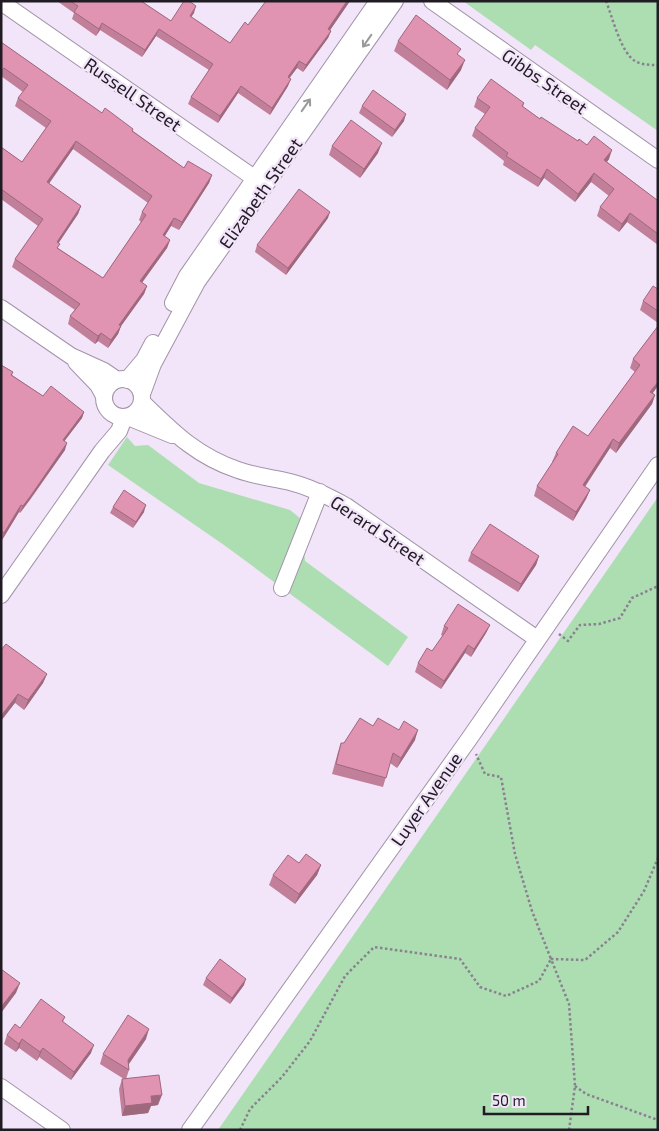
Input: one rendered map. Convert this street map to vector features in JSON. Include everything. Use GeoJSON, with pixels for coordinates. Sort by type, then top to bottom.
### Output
{"type":"FeatureCollection","features":[{"type":"Feature","properties":{"kind":"street","name":"Elizabeth Street"},"geometry":{"type":"LineString","coordinates":[[142,398],[153,364],[197,282],[378,1]]}},
{"type":"Feature","properties":{"kind":"street","name":"Elizabeth Street"},"geometry":{"type":"LineString","coordinates":[[122,380],[144,360],[187,276],[260,182],[395,1]]}},
{"type":"Feature","properties":{"kind":"street","name":"Gibbs Street"},"geometry":{"type":"LineString","coordinates":[[432,1],[658,160]]}},
{"type":"Feature","properties":{"kind":"street","name":"Russell Street"},"geometry":{"type":"LineString","coordinates":[[1,2],[260,182]]}},
{"type":"Feature","properties":{"kind":"street"},"geometry":{"type":"LineString","coordinates":[[1,308],[71,356],[136,385],[142,398],[137,411],[121,416]]}},
{"type":"Feature","properties":{"kind":"street"},"geometry":{"type":"LineString","coordinates":[[71,356],[98,385],[104,396],[106,406],[121,416]]}},
{"type":"Feature","properties":{"kind":"street"},"geometry":{"type":"LineString","coordinates":[[104,396],[108,386],[122,380]]}},
{"type":"Feature","properties":{"kind":"street","name":"Gerard Street"},"geometry":{"type":"LineString","coordinates":[[142,398],[178,437],[198,451],[237,470],[291,482],[320,492],[346,506],[542,632]]}},
{"type":"Feature","properties":{"kind":"street"},"geometry":{"type":"LineString","coordinates":[[1,595],[102,451],[119,431],[121,416]]}},
{"type":"Feature","properties":{"kind":"street","name":"Gerard Street"},"geometry":{"type":"LineString","coordinates":[[121,416],[178,437]]}},
{"type":"Feature","properties":{"kind":"street","name":"Luyer Avenue"},"geometry":{"type":"LineString","coordinates":[[190,1130],[468,739],[658,465]]}},
{"type":"Feature","properties":{"kind":"street"},"geometry":{"type":"LineString","coordinates":[[282,588],[320,492]]}},
{"type":"Feature","properties":{"kind":"street"},"geometry":{"type":"LineString","coordinates":[[1,1087],[62,1130]]}},
{"type":"Feature","properties":{"kind":"path"},"geometry":{"type":"LineString","coordinates":[[606,1],[626,52],[633,60],[643,65],[658,66]]}},
{"type":"Feature","properties":{"kind":"path"},"geometry":{"type":"LineString","coordinates":[[542,632],[568,641],[580,625],[599,624],[620,618],[632,598],[656,587],[658,588]]}},
{"type":"Feature","properties":{"kind":"path"},"geometry":{"type":"LineString","coordinates":[[468,739],[485,774],[501,777],[516,854],[532,911],[569,1004],[575,1086],[569,1130]]}},
{"type":"Feature","properties":{"kind":"path"},"geometry":{"type":"LineString","coordinates":[[550,959],[586,960],[618,932],[644,891],[658,858]]}},
{"type":"Feature","properties":{"kind":"path"},"geometry":{"type":"LineString","coordinates":[[240,1130],[250,1109],[282,1077],[310,1041],[345,976],[374,947],[460,959],[480,988],[506,996],[539,981],[550,959]]}},
{"type":"Feature","properties":{"kind":"path"},"geometry":{"type":"LineString","coordinates":[[575,1086],[586,1094],[658,1120]]}},
{"type":"Feature","properties":{"kind":"green space"},"geometry":{"type":"Polygon","coordinates":[[[463,1],[658,1],[658,131],[535,45],[531,50],[463,1]]]}},
{"type":"Feature","properties":{"kind":"green space"},"geometry":{"type":"Polygon","coordinates":[[[127,437],[135,446],[148,445],[199,483],[290,510],[301,519],[305,561],[408,637],[388,666],[224,545],[108,465],[127,437]]]}},
{"type":"Feature","properties":{"kind":"green space"},"geometry":{"type":"Polygon","coordinates":[[[658,497],[658,1130],[218,1130],[658,497]]]}},
{"type":"Feature","properties":{"kind":"building"},"geometry":{"type":"Polygon","coordinates":[[[70,1],[141,1],[171,21],[184,1],[189,1],[196,6],[190,16],[230,43],[245,22],[248,25],[266,1],[347,1],[328,29],[331,31],[306,65],[299,61],[288,77],[291,79],[272,108],[241,86],[220,116],[191,97],[213,64],[159,29],[145,50],[102,23],[99,29],[74,12],[78,6],[70,1]]]}},
{"type":"Feature","properties":{"kind":"building"},"geometry":{"type":"Polygon","coordinates":[[[416,15],[461,49],[457,54],[465,60],[450,80],[398,41],[416,15]]]}},
{"type":"Feature","properties":{"kind":"building"},"geometry":{"type":"Polygon","coordinates":[[[1,42],[102,113],[105,108],[133,129],[132,131],[184,168],[188,161],[212,175],[182,222],[174,218],[163,235],[170,240],[140,281],[147,286],[119,325],[121,326],[111,340],[101,333],[98,336],[70,316],[80,304],[15,259],[43,219],[1,189],[1,147],[22,162],[51,121],[18,98],[28,85],[4,68],[1,71],[1,42]],[[76,141],[47,182],[81,206],[57,242],[60,244],[57,248],[103,278],[146,215],[142,212],[152,196],[76,141]]]}},
{"type":"Feature","properties":{"kind":"building"},"geometry":{"type":"Polygon","coordinates":[[[491,79],[524,103],[522,106],[540,119],[541,117],[587,145],[594,136],[612,150],[604,160],[658,199],[658,234],[630,213],[622,224],[600,207],[614,189],[594,173],[578,194],[547,169],[541,179],[506,156],[508,153],[475,128],[490,107],[477,98],[491,79]]]}},
{"type":"Feature","properties":{"kind":"building"},"geometry":{"type":"Polygon","coordinates":[[[373,90],[406,114],[395,130],[362,106],[373,90]]]}},
{"type":"Feature","properties":{"kind":"building"},"geometry":{"type":"Polygon","coordinates":[[[351,120],[382,143],[364,169],[332,146],[351,120]]]}},
{"type":"Feature","properties":{"kind":"building"},"geometry":{"type":"Polygon","coordinates":[[[299,189],[330,212],[288,268],[257,245],[299,189]]]}},
{"type":"Feature","properties":{"kind":"building"},"geometry":{"type":"Polygon","coordinates":[[[653,286],[658,289],[658,311],[643,301],[653,286]]]}},
{"type":"Feature","properties":{"kind":"building"},"geometry":{"type":"Polygon","coordinates":[[[658,326],[658,382],[650,392],[655,395],[619,443],[613,439],[583,485],[590,490],[576,512],[537,486],[558,454],[556,453],[573,426],[588,436],[640,365],[633,359],[658,326]]]}},
{"type":"Feature","properties":{"kind":"building"},"geometry":{"type":"Polygon","coordinates":[[[1,365],[13,372],[11,375],[43,396],[51,386],[84,412],[63,440],[67,443],[32,494],[23,506],[21,505],[4,533],[1,532],[1,365]]]}},
{"type":"Feature","properties":{"kind":"building"},"geometry":{"type":"Polygon","coordinates":[[[124,490],[146,505],[136,522],[113,507],[124,490]]]}},
{"type":"Feature","properties":{"kind":"building"},"geometry":{"type":"Polygon","coordinates":[[[490,524],[539,556],[521,584],[471,553],[490,524]]]}},
{"type":"Feature","properties":{"kind":"building"},"geometry":{"type":"Polygon","coordinates":[[[458,604],[490,625],[474,649],[468,645],[444,681],[418,663],[427,648],[432,651],[448,628],[444,626],[458,604]]]}},
{"type":"Feature","properties":{"kind":"building"},"geometry":{"type":"Polygon","coordinates":[[[6,644],[47,674],[28,700],[18,694],[1,716],[1,650],[6,644]]]}},
{"type":"Feature","properties":{"kind":"building"},"geometry":{"type":"Polygon","coordinates":[[[360,718],[373,726],[378,718],[399,730],[404,721],[418,730],[401,758],[393,753],[386,778],[336,764],[341,743],[344,743],[360,718]]]}},
{"type":"Feature","properties":{"kind":"building"},"geometry":{"type":"Polygon","coordinates":[[[306,854],[321,865],[299,894],[273,875],[288,855],[299,863],[306,854]]]}},
{"type":"Feature","properties":{"kind":"building"},"geometry":{"type":"Polygon","coordinates":[[[220,959],[246,979],[232,998],[206,978],[220,959]]]}},
{"type":"Feature","properties":{"kind":"building"},"geometry":{"type":"Polygon","coordinates":[[[1,969],[20,983],[1,1007],[1,969]]]}},
{"type":"Feature","properties":{"kind":"building"},"geometry":{"type":"Polygon","coordinates":[[[41,999],[65,1017],[62,1021],[94,1045],[74,1072],[43,1048],[40,1052],[22,1039],[19,1044],[7,1035],[15,1024],[20,1028],[41,999]]]}},
{"type":"Feature","properties":{"kind":"building"},"geometry":{"type":"Polygon","coordinates":[[[128,1015],[149,1029],[128,1060],[129,1070],[103,1054],[128,1015]]]}},
{"type":"Feature","properties":{"kind":"building"},"geometry":{"type":"Polygon","coordinates":[[[159,1075],[162,1095],[151,1096],[152,1103],[125,1106],[122,1079],[159,1075]]]}}]}
